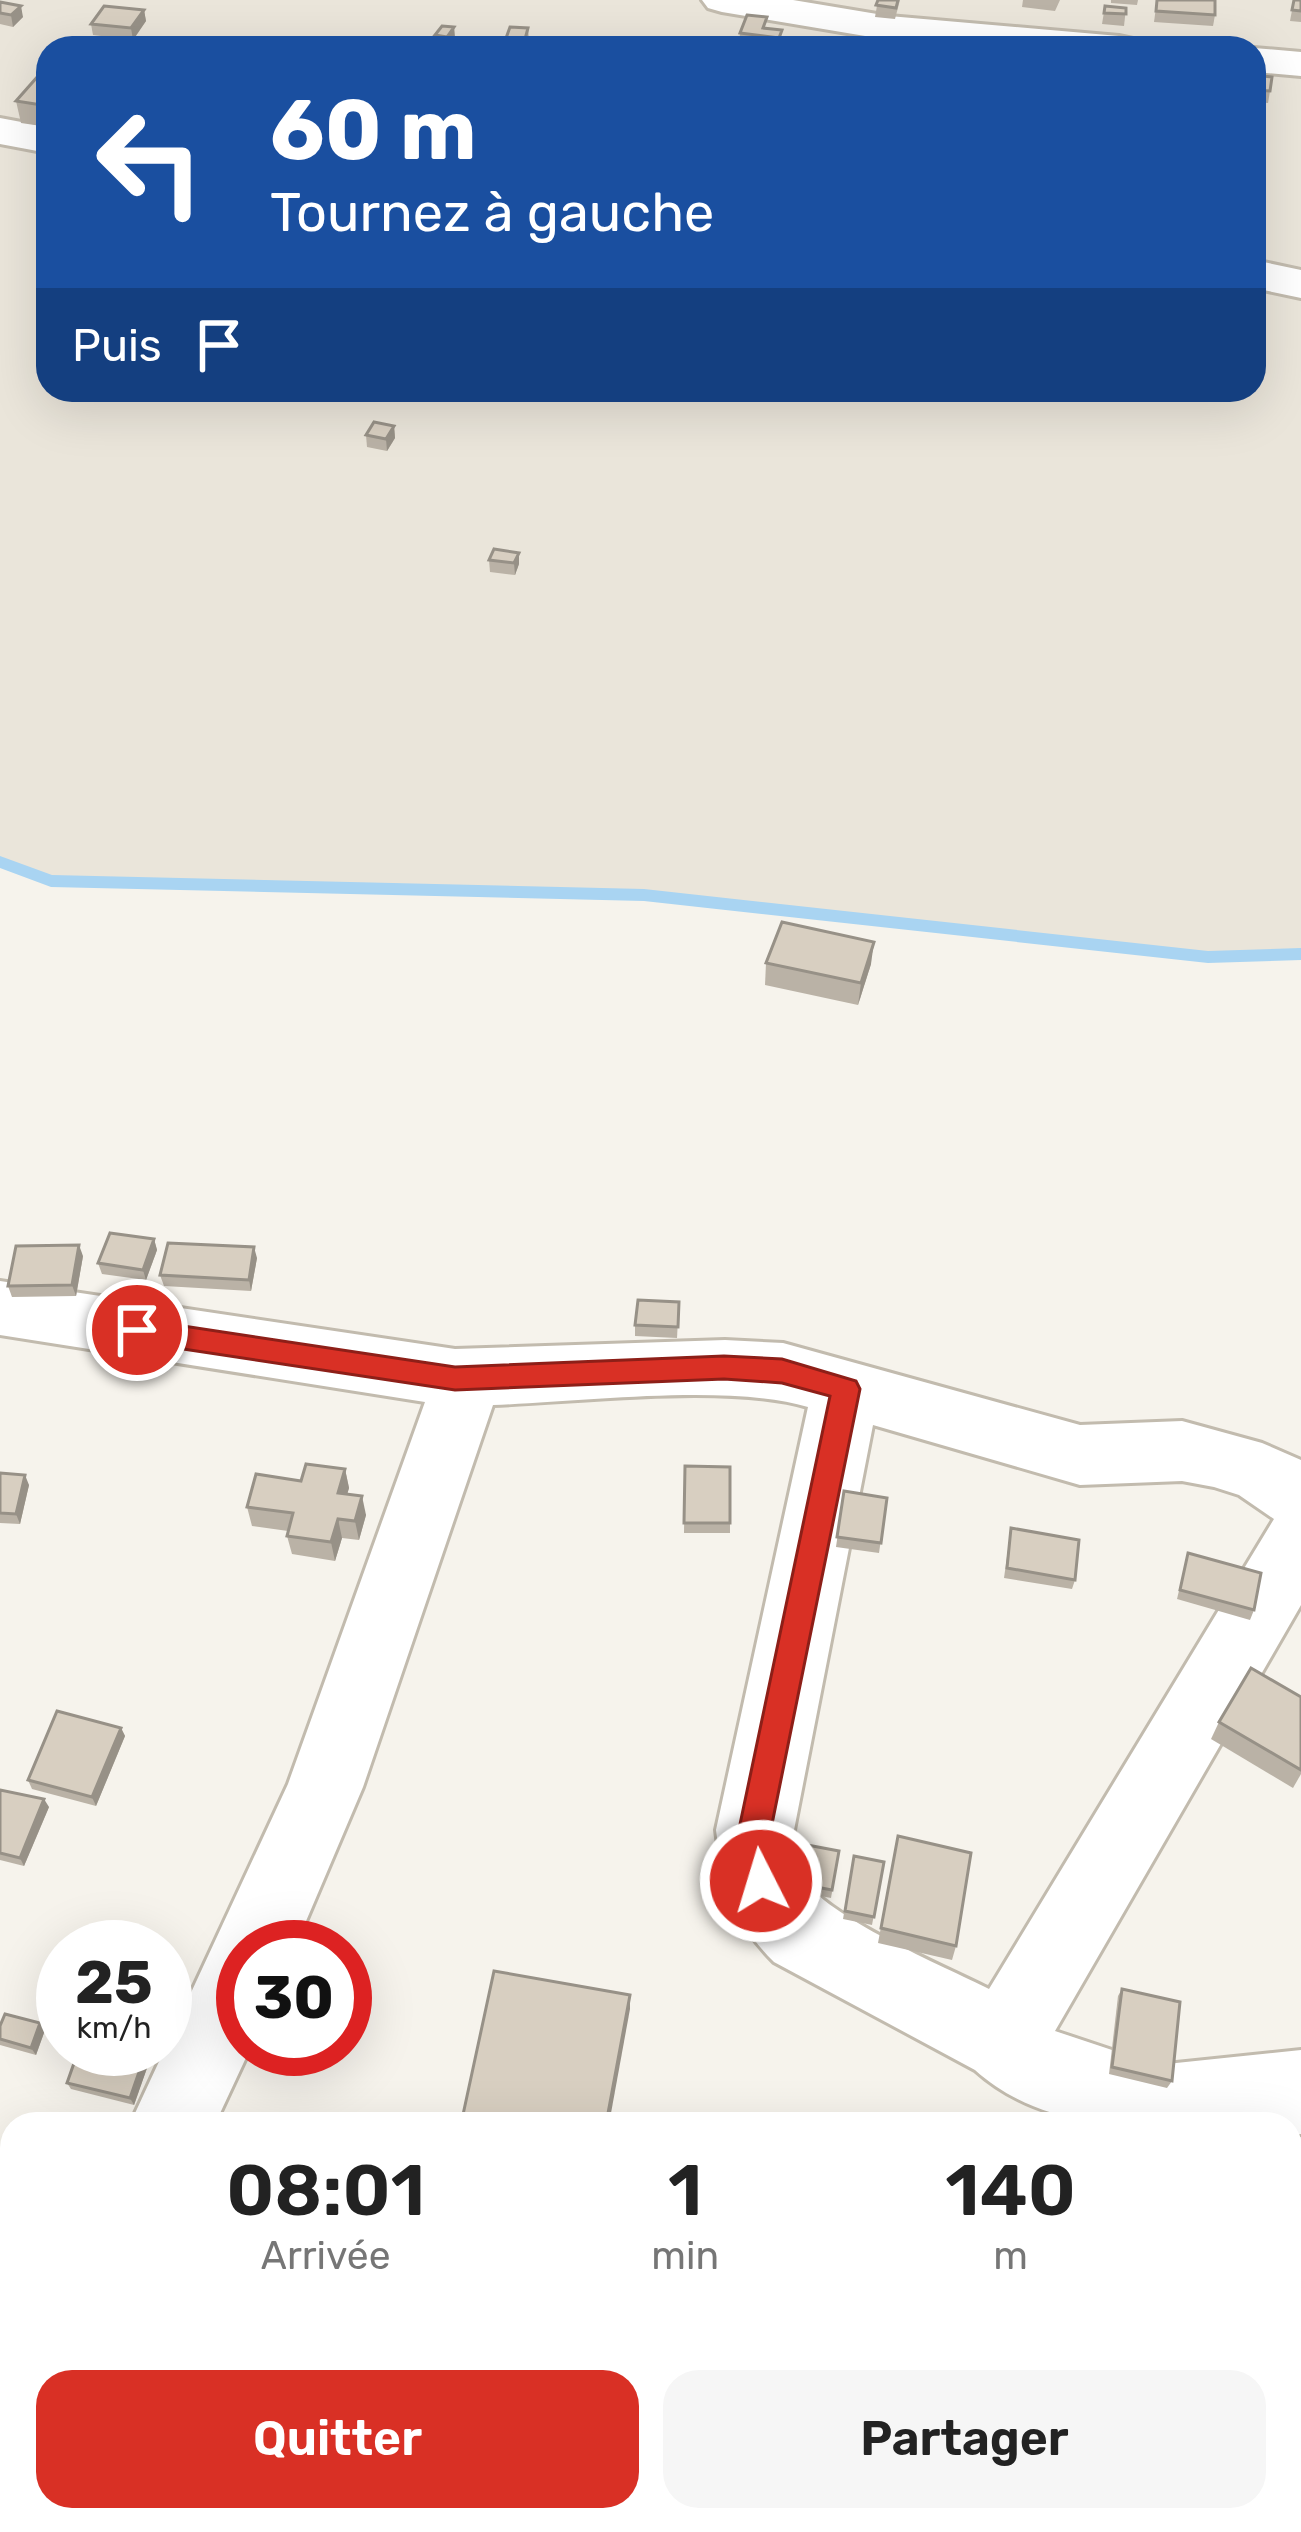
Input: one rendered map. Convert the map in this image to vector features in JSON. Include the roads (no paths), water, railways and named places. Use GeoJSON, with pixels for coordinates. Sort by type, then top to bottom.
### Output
{"type":"FeatureCollection","features":[{"type":"Feature","properties":{"kind":"street"},"geometry":{"type":"LineString","coordinates":[[722,0],[890,28],[982,36]]}},
{"type":"Feature","properties":{"kind":"street"},"geometry":{"type":"LineString","coordinates":[[1266,61],[1301,64]]}},
{"type":"Feature","properties":{"kind":"street"},"geometry":{"type":"LineString","coordinates":[[0,131],[36,138]]}},
{"type":"Feature","properties":{"kind":"street"},"geometry":{"type":"LineString","coordinates":[[1266,277],[1301,284]]}},
{"type":"Feature","properties":{"kind":"street"},"geometry":{"type":"LineString","coordinates":[[0,1308],[468,1378],[724,1368],[782,1371],[1080,1455],[1182,1451],[1214,1457],[1262,1473],[1301,1498]]}},
{"type":"Feature","properties":{"kind":"street"},"geometry":{"type":"LineString","coordinates":[[267,1920],[326,1787],[468,1378]]}},
{"type":"Feature","properties":{"kind":"street"},"geometry":{"type":"LineString","coordinates":[[846,1389],[755,1829],[761,1881],[774,1909],[802,1934],[1004,2041],[1030,2064],[1157,2107],[1301,2092]]}},
{"type":"Feature","properties":{"kind":"street"},"geometry":{"type":"LineString","coordinates":[[1004,2041],[1301,1539]]}},
{"type":"Feature","properties":{"kind":"street"},"geometry":{"type":"LineString","coordinates":[[178,2112],[216,2031]]}},
{"type":"Feature","properties":{"kind":"waterway"},"geometry":{"type":"LineString","coordinates":[[0,862],[51,881],[644,895],[1208,957],[1301,954]]}}]}
